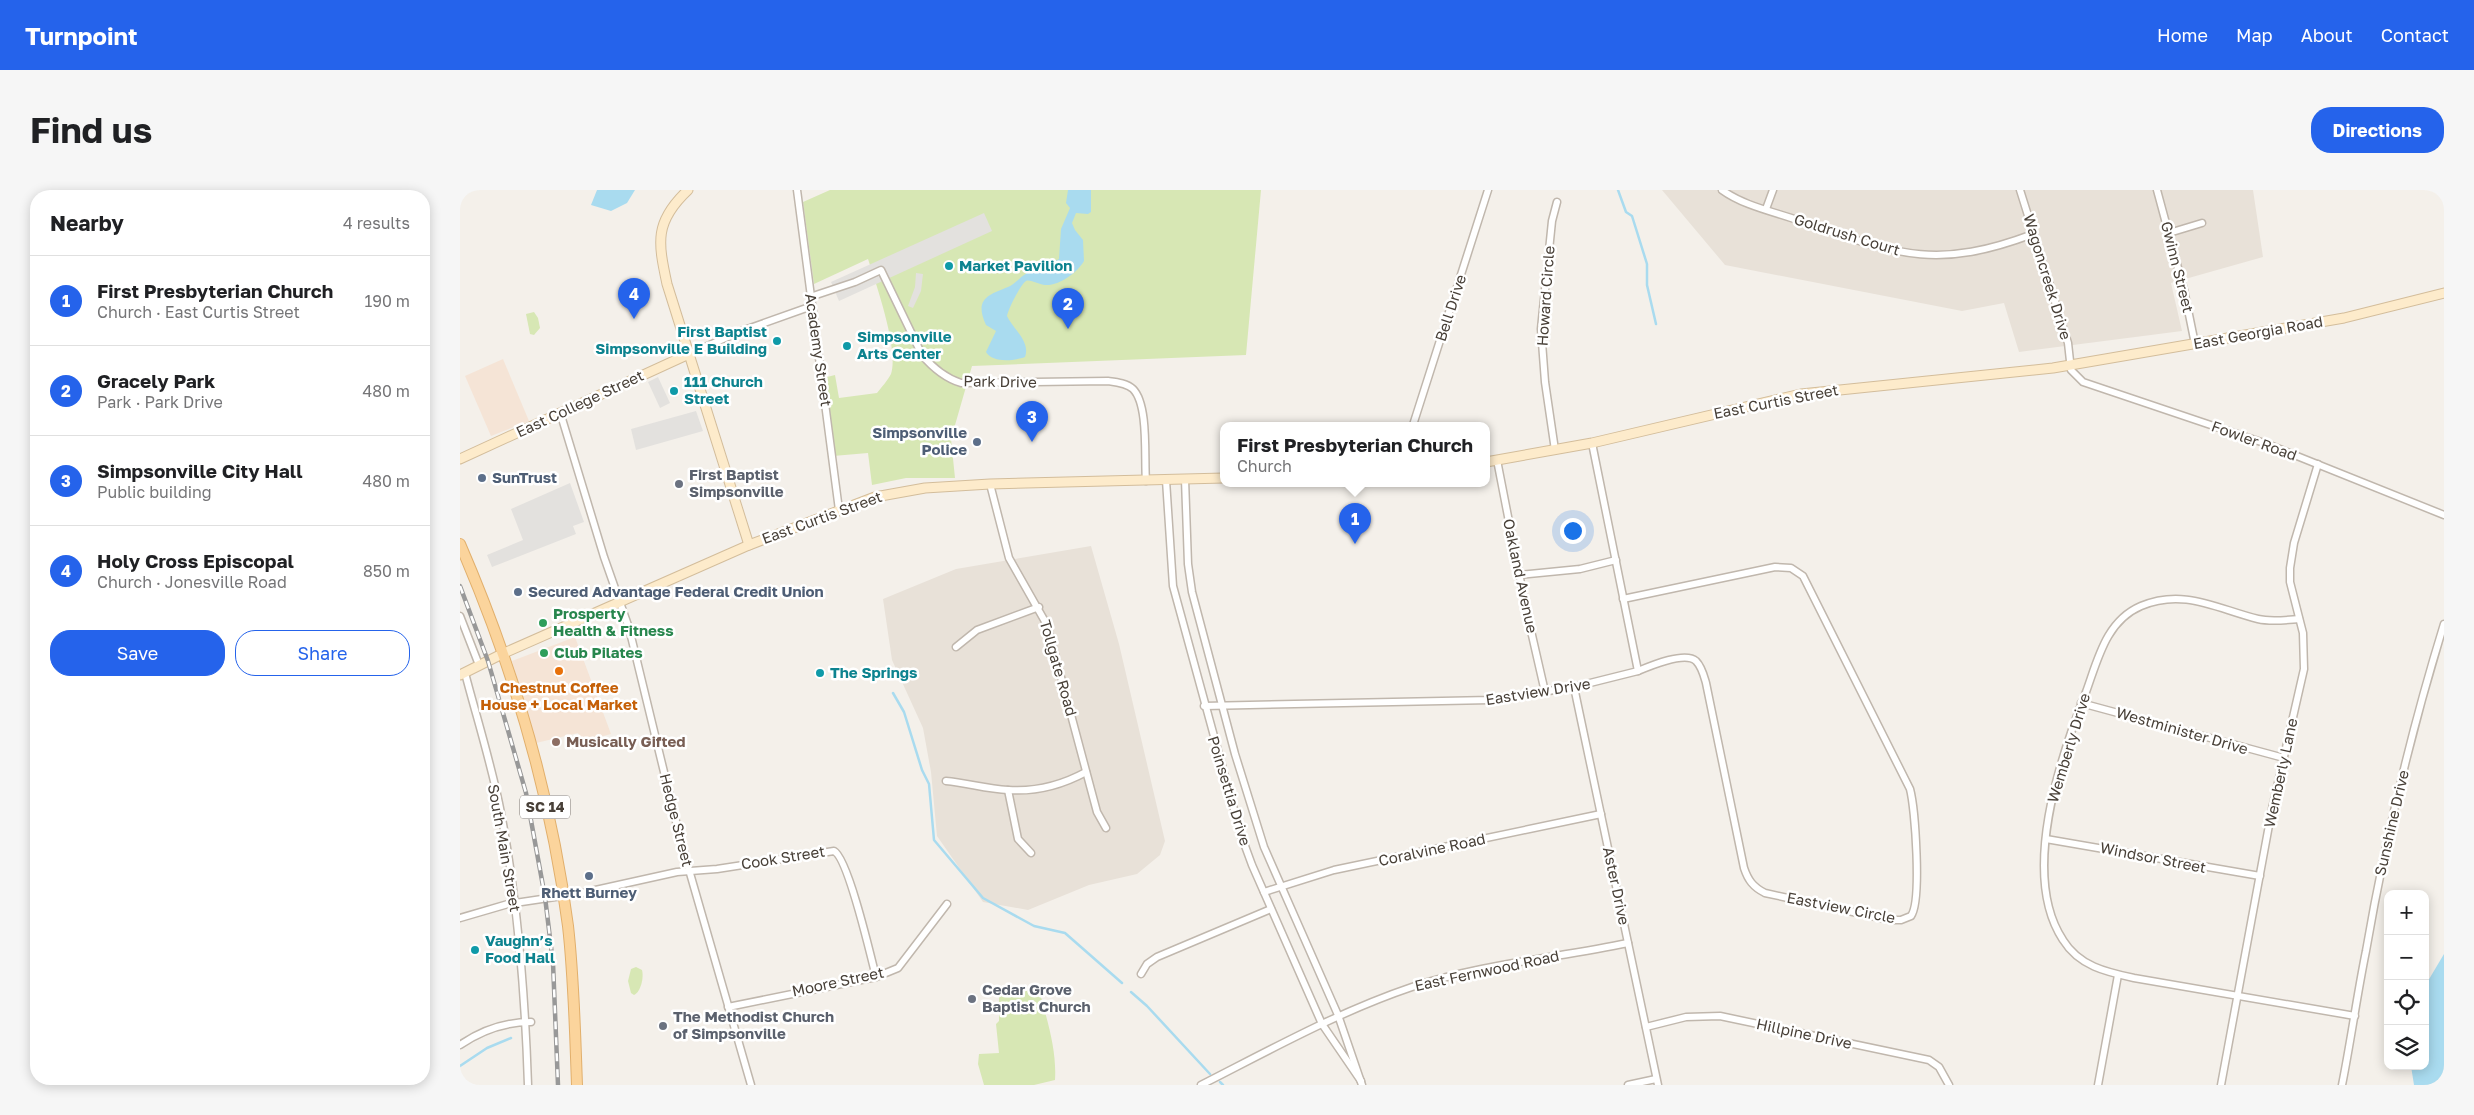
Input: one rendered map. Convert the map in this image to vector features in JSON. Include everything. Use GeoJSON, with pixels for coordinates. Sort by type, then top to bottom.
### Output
{"type":"FeatureCollection","features":[{"type":"Feature","properties":{"kind":"main road"},"geometry":{"type":"LineString","coordinates":[[688,190],[667,215],[659,237],[668,284],[748,545]]}},
{"type":"Feature","properties":{"kind":"main road","name":"East Georgia Road"},"geometry":{"type":"LineString","coordinates":[[2070,365],[2367,313],[2444,293]]}},
{"type":"Feature","properties":{"kind":"main road","name":"East College Street"},"geometry":{"type":"LineString","coordinates":[[460,459],[689,354]]}},
{"type":"Feature","properties":{"kind":"main road","name":"East Curtis Street"},"geometry":{"type":"LineString","coordinates":[[1490,461],[1592,443],[1801,394],[2070,365]]}},
{"type":"Feature","properties":{"kind":"main road","name":"East Curtis Street"},"geometry":{"type":"LineString","coordinates":[[462,674],[502,654],[748,545],[875,497],[908,490],[990,484],[1220,478]]}},
{"type":"Feature","properties":{"kind":"main road","name":"SC 14"},"geometry":{"type":"LineString","coordinates":[[460,544],[502,654],[534,764],[563,895],[571,964],[577,1085]]}},
{"type":"Feature","properties":{"kind":"street","name":"Academy Street"},"geometry":{"type":"LineString","coordinates":[[797,190],[839,510]]}},
{"type":"Feature","properties":{"kind":"street","name":"Bell Drive"},"geometry":{"type":"LineString","coordinates":[[1414,422],[1488,190]]}},
{"type":"Feature","properties":{"kind":"street","name":"Goldrush Court"},"geometry":{"type":"LineString","coordinates":[[1722,190],[1734,198],[1766,209],[1876,246],[1917,256],[1946,256],[1977,252],[1999,247],[2034,234]]}},
{"type":"Feature","properties":{"kind":"street"},"geometry":{"type":"LineString","coordinates":[[1766,209],[1773,190]]}},
{"type":"Feature","properties":{"kind":"street","name":"Wagoncreek Drive"},"geometry":{"type":"LineString","coordinates":[[2020,190],[2068,343],[2070,365]]}},
{"type":"Feature","properties":{"kind":"street","name":"Gwinn Street"},"geometry":{"type":"LineString","coordinates":[[2157,190],[2184,290],[2195,344]]}},
{"type":"Feature","properties":{"kind":"street","name":"Howard Circle"},"geometry":{"type":"LineString","coordinates":[[1556,450],[1545,382],[1541,329],[1552,221],[1557,202]]}},
{"type":"Feature","properties":{"kind":"street"},"geometry":{"type":"LineString","coordinates":[[2169,233],[2202,223]]}},
{"type":"Feature","properties":{"kind":"street","name":"Park Drive"},"geometry":{"type":"LineString","coordinates":[[810,297],[855,282],[881,270],[922,354],[931,365],[948,379],[961,383],[1108,381],[1121,383],[1133,389],[1139,400],[1144,425],[1146,481]]}},
{"type":"Feature","properties":{"kind":"street","name":"East College Street"},"geometry":{"type":"LineString","coordinates":[[689,354],[812,306]]}},
{"type":"Feature","properties":{"kind":"street","name":"Fowler Road"},"geometry":{"type":"LineString","coordinates":[[2070,365],[2076,377],[2083,382],[2211,424],[2318,464],[2444,515]]}},
{"type":"Feature","properties":{"kind":"street","name":"Hedge Street"},"geometry":{"type":"LineString","coordinates":[[560,412],[604,557],[629,628],[689,872],[751,1085]]}},
{"type":"Feature","properties":{"kind":"street"},"geometry":{"type":"LineString","coordinates":[[1592,443],[1638,670]]}},
{"type":"Feature","properties":{"kind":"street","name":"Oakland Avenue"},"geometry":{"type":"LineString","coordinates":[[1497,460],[1519,575],[1545,692]]}},
{"type":"Feature","properties":{"kind":"street","name":"Wemberly Lane"},"geometry":{"type":"LineString","coordinates":[[2221,1085],[2260,876],[2304,668],[2304,642],[2290,582],[2290,568],[2294,544],[2318,464]]}},
{"type":"Feature","properties":{"kind":"street","name":"Poinsettia Drive"},"geometry":{"type":"LineString","coordinates":[[1185,479],[1188,564],[1192,592],[1251,806],[1281,886],[1338,1015],[1362,1083]]}},
{"type":"Feature","properties":{"kind":"street","name":"Poinsettia Drive"},"geometry":{"type":"LineString","coordinates":[[1166,480],[1173,586],[1204,706],[1241,835],[1271,909],[1322,1024],[1362,1083]]}},
{"type":"Feature","properties":{"kind":"street","name":"Tollgate Road"},"geometry":{"type":"LineString","coordinates":[[990,484],[1009,558],[1039,607],[1047,625],[1097,812],[1106,828]]}},
{"type":"Feature","properties":{"kind":"street"},"geometry":{"type":"LineString","coordinates":[[1519,575],[1580,568],[1616,560]]}},
{"type":"Feature","properties":{"kind":"street","name":"Eastview Circle"},"geometry":{"type":"LineString","coordinates":[[1623,599],[1775,567],[1791,568],[1803,576],[1910,789],[1914,808],[1917,884],[1916,905],[1911,916],[1901,920],[1890,920],[1765,893],[1755,887],[1749,880],[1744,868],[1706,683],[1700,667],[1694,660],[1687,658],[1663,662],[1638,670]]}},
{"type":"Feature","properties":{"kind":"street","name":"Wemberly Drive"},"geometry":{"type":"LineString","coordinates":[[2299,619],[2259,619],[2208,602],[2186,598],[2165,598],[2124,616],[2109,634],[2081,704],[2055,783],[2046,839],[2047,895],[2058,933],[2068,948],[2080,959],[2100,970],[2118,975],[2355,1016]]}},
{"type":"Feature","properties":{"kind":"street"},"geometry":{"type":"LineString","coordinates":[[956,647],[977,630],[1039,607]]}},
{"type":"Feature","properties":{"kind":"street"},"geometry":{"type":"LineString","coordinates":[[460,616],[479,665]]}},
{"type":"Feature","properties":{"kind":"street","name":"Sunshine Drive"},"geometry":{"type":"LineString","coordinates":[[2342,1085],[2376,898],[2413,731],[2444,624]]}},
{"type":"Feature","properties":{"kind":"street","name":"Eastview Drive"},"geometry":{"type":"LineString","coordinates":[[1204,706],[1462,703],[1574,687],[1638,670]]}},
{"type":"Feature","properties":{"kind":"street","name":"South Main Street"},"geometry":{"type":"LineString","coordinates":[[462,674],[501,812],[522,948],[529,1022],[528,1085]]}},
{"type":"Feature","properties":{"kind":"street","name":"Aster Drive"},"geometry":{"type":"LineString","coordinates":[[1574,687],[1657,1082]]}},
{"type":"Feature","properties":{"kind":"street","name":"Westminister Drive"},"geometry":{"type":"LineString","coordinates":[[2081,704],[2284,758]]}},
{"type":"Feature","properties":{"kind":"street"},"geometry":{"type":"LineString","coordinates":[[946,781],[1008,790],[1040,789],[1068,782],[1086,772]]}},
{"type":"Feature","properties":{"kind":"street"},"geometry":{"type":"LineString","coordinates":[[1008,790],[1018,839],[1024,848],[1031,853]]}},
{"type":"Feature","properties":{"kind":"street","name":"Coralvine Road"},"geometry":{"type":"LineString","coordinates":[[1264,892],[1334,870],[1601,814]]}},
{"type":"Feature","properties":{"kind":"street","name":"Windsor Street"},"geometry":{"type":"LineString","coordinates":[[2046,839],[2260,876]]}},
{"type":"Feature","properties":{"kind":"street","name":"Cook Street"},"geometry":{"type":"LineString","coordinates":[[689,872],[830,850],[836,852],[840,856],[854,897],[876,977]]}},
{"type":"Feature","properties":{"kind":"street"},"geometry":{"type":"LineString","coordinates":[[460,918],[514,903],[677,872],[689,872]]}},
{"type":"Feature","properties":{"kind":"street","name":"Moore Street"},"geometry":{"type":"LineString","coordinates":[[728,1007],[876,977],[898,968],[947,904]]}},
{"type":"Feature","properties":{"kind":"street"},"geometry":{"type":"LineString","coordinates":[[1141,974],[1147,964],[1156,957],[1271,909]]}},
{"type":"Feature","properties":{"kind":"street","name":"East Fernwood Road"},"geometry":{"type":"LineString","coordinates":[[1202,1085],[1338,1015],[1429,982],[1498,965],[1628,943]]}},
{"type":"Feature","properties":{"kind":"street"},"geometry":{"type":"LineString","coordinates":[[2098,1085],[2118,975]]}},
{"type":"Feature","properties":{"kind":"street","name":"Hillpine Drive"},"geometry":{"type":"LineString","coordinates":[[1646,1027],[1686,1016],[1720,1016],[1929,1060],[1939,1067],[1949,1085]]}},
{"type":"Feature","properties":{"kind":"street"},"geometry":{"type":"LineString","coordinates":[[460,1045],[480,1032],[494,1027],[529,1022]]}},
{"type":"Feature","properties":{"kind":"street"},"geometry":{"type":"LineString","coordinates":[[1628,1085],[1657,1082]]}},
{"type":"Feature","properties":{"kind":"shaded area"},"geometry":{"type":"Polygon","coordinates":[[[1662,190],[2253,190],[2263,257],[2171,283],[2182,331],[2019,352],[2004,303],[1962,311],[1725,265],[1662,190]]]}},
{"type":"Feature","properties":{"kind":"shaded area"},"geometry":{"type":"Polygon","coordinates":[[[984,213],[992,231],[839,301],[831,282],[984,213]]]}},
{"type":"Feature","properties":{"kind":"shaded area"},"geometry":{"type":"Polygon","coordinates":[[[916,273],[923,274],[921,291],[913,308],[908,306],[915,287],[916,273]]]}},
{"type":"Feature","properties":{"kind":"shaded area"},"geometry":{"type":"Polygon","coordinates":[[[503,359],[529,421],[491,436],[465,376],[503,359]]]}},
{"type":"Feature","properties":{"kind":"shaded area"},"geometry":{"type":"Polygon","coordinates":[[[658,377],[670,403],[660,408],[648,382],[658,377]]]}},
{"type":"Feature","properties":{"kind":"shaded area"},"geometry":{"type":"Polygon","coordinates":[[[696,411],[703,431],[636,450],[631,429],[696,411]]]}},
{"type":"Feature","properties":{"kind":"shaded area"},"geometry":{"type":"Polygon","coordinates":[[[570,483],[584,522],[573,526],[576,534],[492,567],[487,555],[523,540],[511,509],[570,483]]]}},
{"type":"Feature","properties":{"kind":"shaded area"},"geometry":{"type":"Polygon","coordinates":[[[1091,546],[1119,644],[1165,841],[1160,855],[1137,874],[1089,885],[1028,910],[983,902],[937,836],[931,772],[923,728],[892,660],[883,599],[956,569],[1091,546]]]}},
{"type":"Feature","properties":{"kind":"shaded area"},"geometry":{"type":"Polygon","coordinates":[[[575,637],[611,734],[581,742],[578,733],[536,743],[512,661],[575,637]]]}},
{"type":"Feature","properties":{"kind":"green space"},"geometry":{"type":"Polygon","coordinates":[[[830,190],[1261,190],[1246,355],[972,366],[951,439],[955,478],[906,478],[872,485],[868,453],[833,456],[827,377],[835,375],[839,398],[877,393],[891,374],[893,363],[892,349],[886,316],[868,259],[814,284],[803,202],[830,190]]]}},
{"type":"Feature","properties":{"kind":"green space"},"geometry":{"type":"Polygon","coordinates":[[[534,312],[538,318],[540,328],[534,335],[530,334],[526,314],[534,312]]]}},
{"type":"Feature","properties":{"kind":"green space"},"geometry":{"type":"Polygon","coordinates":[[[636,967],[642,970],[643,976],[640,988],[634,995],[631,993],[628,981],[631,969],[636,967]]]}},
{"type":"Feature","properties":{"kind":"green space"},"geometry":{"type":"Polygon","coordinates":[[[1038,986],[1053,1044],[1055,1080],[1034,1085],[984,1085],[978,1064],[979,1054],[999,1053],[996,1024],[999,1021],[999,995],[1038,986]]]}},
{"type":"Feature","properties":{"kind":"water"},"geometry":{"type":"Polygon","coordinates":[[[597,190],[635,190],[627,203],[611,211],[591,205],[597,190]]]}},
{"type":"Feature","properties":{"kind":"water"},"geometry":{"type":"Polygon","coordinates":[[[1068,190],[1091,190],[1091,212],[1088,214],[1076,213],[1072,223],[1083,240],[1084,261],[1081,266],[1062,281],[1050,285],[1032,281],[1024,283],[1015,297],[1007,316],[1023,340],[1026,351],[1025,357],[1009,360],[993,358],[986,352],[996,331],[986,325],[982,304],[989,296],[1011,286],[1027,273],[1059,259],[1061,229],[1070,208],[1066,203],[1068,190]]]}},
{"type":"Feature","properties":{"kind":"water"},"geometry":{"type":"Polygon","coordinates":[[[2444,954],[2444,1085],[2414,1085],[2412,1070],[2429,1070],[2429,979],[2444,954]]]}},
{"type":"Feature","properties":{"kind":"waterway"},"geometry":{"type":"LineString","coordinates":[[1618,190],[1626,212],[1632,216],[1647,264],[1647,285],[1656,324]]}},
{"type":"Feature","properties":{"kind":"waterway"},"geometry":{"type":"LineString","coordinates":[[893,693],[904,712],[922,770],[929,784],[934,840],[983,898],[1034,926],[1065,933],[1122,983]]}},
{"type":"Feature","properties":{"kind":"waterway"},"geometry":{"type":"LineString","coordinates":[[1131,992],[1147,1006],[1210,1074]]}},
{"type":"Feature","properties":{"kind":"waterway"},"geometry":{"type":"LineString","coordinates":[[460,1066],[487,1048],[511,1038]]}},
{"type":"Feature","properties":{"kind":"waterway"},"geometry":{"type":"LineString","coordinates":[[1220,1082],[1223,1085]]}},
{"type":"Feature","properties":{"kind":"railway"},"geometry":{"type":"LineString","coordinates":[[460,586],[488,661],[526,793],[545,897],[553,963],[558,1085]]}},
{"type":"Feature","properties":{"kind":"place","name":"Market Pavilion"},"geometry":{"type":"Point","coordinates":[949,266]}},
{"type":"Feature","properties":{"kind":"place","name":"Holy Cross Episcopal"},"geometry":{"type":"Point","coordinates":[634,319]}},
{"type":"Feature","properties":{"kind":"place","name":"Gracely Park"},"geometry":{"type":"Point","coordinates":[1068,329]}},
{"type":"Feature","properties":{"kind":"place","name":"First Baptist Simpsonville E Building"},"geometry":{"type":"Point","coordinates":[777,341]}},
{"type":"Feature","properties":{"kind":"place","name":"Simpsonville Arts Center"},"geometry":{"type":"Point","coordinates":[847,346]}},
{"type":"Feature","properties":{"kind":"place","name":"111 Church Street"},"geometry":{"type":"Point","coordinates":[674,391]}},
{"type":"Feature","properties":{"kind":"place","name":"Simpsonville Police"},"geometry":{"type":"Point","coordinates":[977,442]}},
{"type":"Feature","properties":{"kind":"place","name":"Simpsonville City Hall"},"geometry":{"type":"Point","coordinates":[1032,442]}},
{"type":"Feature","properties":{"kind":"place","name":"SunTrust"},"geometry":{"type":"Point","coordinates":[482,478]}},
{"type":"Feature","properties":{"kind":"place","name":"First Baptist Simpsonville"},"geometry":{"type":"Point","coordinates":[679,484]}},
{"type":"Feature","properties":{"kind":"place","name":"First Presbyterian Church"},"geometry":{"type":"Point","coordinates":[1355,544]}},
{"type":"Feature","properties":{"kind":"place","name":"Secured Advantage Federal Credit Union"},"geometry":{"type":"Point","coordinates":[518,592]}},
{"type":"Feature","properties":{"kind":"place","name":"Prosperty Health & Fitness"},"geometry":{"type":"Point","coordinates":[543,623]}},
{"type":"Feature","properties":{"kind":"place","name":"Club Pilates"},"geometry":{"type":"Point","coordinates":[544,653]}},
{"type":"Feature","properties":{"kind":"place","name":"Chestnut Coffee House + Local Market"},"geometry":{"type":"Point","coordinates":[559,671]}},
{"type":"Feature","properties":{"kind":"place","name":"The Springs"},"geometry":{"type":"Point","coordinates":[820,673]}},
{"type":"Feature","properties":{"kind":"place","name":"Musically Gifted"},"geometry":{"type":"Point","coordinates":[556,742]}},
{"type":"Feature","properties":{"kind":"place","name":"Rhett Burney"},"geometry":{"type":"Point","coordinates":[589,876]}},
{"type":"Feature","properties":{"kind":"place","name":"Vaughn’s Food Hall"},"geometry":{"type":"Point","coordinates":[475,950]}},
{"type":"Feature","properties":{"kind":"place","name":"Cedar Grove Baptist Church"},"geometry":{"type":"Point","coordinates":[972,999]}},
{"type":"Feature","properties":{"kind":"place","name":"The Methodist Church of Simpsonville"},"geometry":{"type":"Point","coordinates":[663,1026]}}]}
